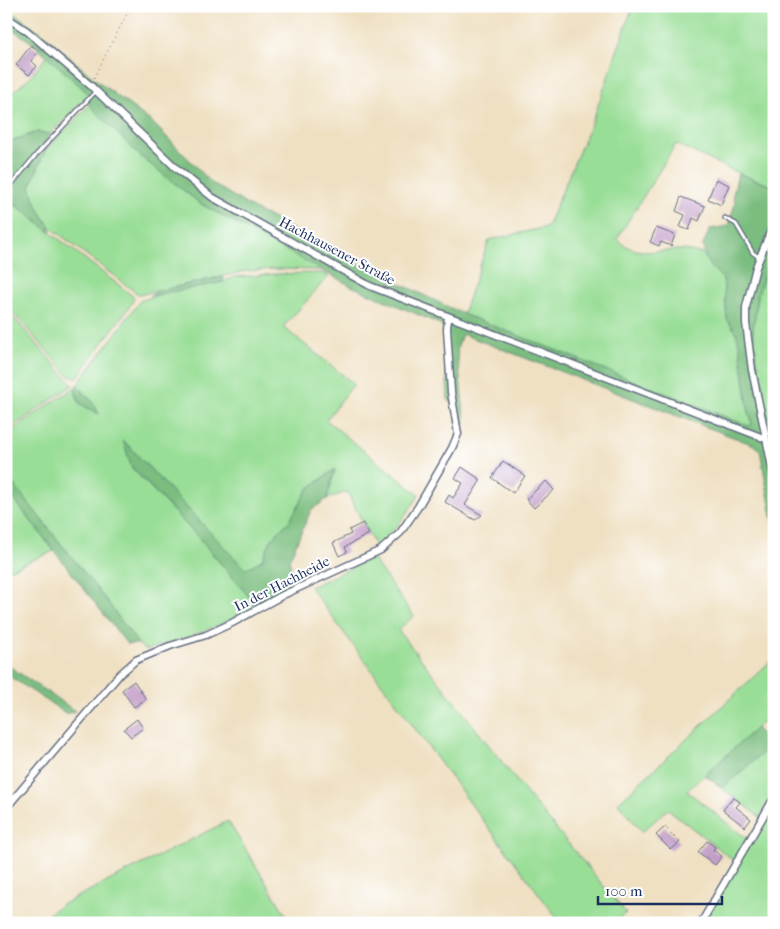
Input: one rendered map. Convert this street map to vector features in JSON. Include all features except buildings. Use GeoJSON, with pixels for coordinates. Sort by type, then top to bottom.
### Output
{"type":"FeatureCollection","features":[{"type":"Feature","properties":{"kind":"street","name":"Hachhausener Straße"},"geometry":{"type":"LineString","coordinates":[[6,17],[27,31],[97,91],[177,169],[212,197],[370,286],[766,439]]}},
{"type":"Feature","properties":{"kind":"street"},"geometry":{"type":"LineString","coordinates":[[774,223],[759,257],[746,307],[746,323],[752,370],[774,477]]}},
{"type":"Feature","properties":{"kind":"street","name":"In der Hachheide"},"geometry":{"type":"LineString","coordinates":[[6,808],[119,675],[136,660],[232,623],[283,595],[381,550],[400,533],[418,508],[458,434],[451,392],[448,317]]}},
{"type":"Feature","properties":{"kind":"street"},"geometry":{"type":"LineString","coordinates":[[701,923],[774,798]]}},
{"type":"Feature","properties":{"kind":"lane"},"geometry":{"type":"LineString","coordinates":[[6,191],[36,155],[97,91]]}},
{"type":"Feature","properties":{"kind":"lane"},"geometry":{"type":"LineString","coordinates":[[725,218],[736,224],[753,253],[759,257]]}},
{"type":"Feature","properties":{"kind":"path"},"geometry":{"type":"LineString","coordinates":[[91,86],[131,6]]}},
{"type":"Feature","properties":{"kind":"green space"},"geometry":{"type":"Polygon","coordinates":[[[633,6],[774,6],[774,187],[738,173],[676,144],[617,239],[632,249],[641,251],[685,250],[704,254],[710,266],[723,279],[727,319],[736,332],[740,347],[752,424],[749,427],[463,314],[489,240],[547,227],[595,114],[633,6]]]}},
{"type":"Feature","properties":{"kind":"green space"},"geometry":{"type":"Polygon","coordinates":[[[6,8],[42,33],[91,76],[153,123],[212,183],[249,206],[357,263],[463,314],[749,426],[752,424],[740,347],[736,332],[727,319],[723,279],[710,266],[705,257],[703,245],[710,229],[729,226],[735,203],[733,195],[738,173],[774,187],[774,250],[759,290],[753,329],[755,350],[774,442],[774,527],[760,450],[754,445],[462,334],[457,349],[465,425],[448,399],[444,330],[440,324],[351,286],[201,204],[140,156],[89,105],[89,94],[34,44],[6,25],[6,8]]]}},
{"type":"Feature","properties":{"kind":"green space"},"geometry":{"type":"Polygon","coordinates":[[[47,56],[89,94],[50,134],[37,132],[6,143],[6,99],[31,76],[47,56]]]}},
{"type":"Feature","properties":{"kind":"green space"},"geometry":{"type":"Polygon","coordinates":[[[89,105],[140,156],[201,204],[323,270],[274,269],[246,271],[139,295],[50,227],[39,210],[30,187],[45,151],[89,105]]]}},
{"type":"Feature","properties":{"kind":"green space"},"geometry":{"type":"Polygon","coordinates":[[[37,132],[50,134],[45,143],[45,151],[30,187],[39,210],[50,227],[50,232],[15,204],[6,214],[6,197],[12,189],[9,177],[6,174],[6,143],[37,132]]]}},
{"type":"Feature","properties":{"kind":"green space"},"geometry":{"type":"Polygon","coordinates":[[[14,204],[134,297],[132,303],[77,378],[70,377],[6,305],[6,214],[14,204]]]}},
{"type":"Feature","properties":{"kind":"green space"},"geometry":{"type":"Polygon","coordinates":[[[774,250],[774,440],[755,350],[753,329],[759,290],[774,250]]]}},
{"type":"Feature","properties":{"kind":"green space"},"geometry":{"type":"Polygon","coordinates":[[[323,273],[329,276],[283,327],[354,384],[326,420],[419,495],[399,523],[376,548],[347,492],[327,499],[335,470],[308,489],[290,520],[271,540],[262,560],[245,570],[124,441],[131,467],[199,538],[257,606],[203,631],[146,650],[138,644],[109,604],[6,475],[6,434],[74,388],[80,404],[94,404],[77,385],[140,301],[170,291],[223,282],[233,277],[323,273]]]}},
{"type":"Feature","properties":{"kind":"green space"},"geometry":{"type":"Polygon","coordinates":[[[224,277],[223,282],[150,296],[157,291],[224,277]]]}},
{"type":"Feature","properties":{"kind":"green space"},"geometry":{"type":"Polygon","coordinates":[[[6,309],[73,385],[6,431],[6,309]]]}},
{"type":"Feature","properties":{"kind":"green space"},"geometry":{"type":"Polygon","coordinates":[[[77,385],[94,404],[99,414],[80,404],[74,388],[77,385]]]}},
{"type":"Feature","properties":{"kind":"green space"},"geometry":{"type":"Polygon","coordinates":[[[123,440],[245,569],[262,560],[271,540],[290,520],[308,489],[335,469],[327,499],[311,510],[289,560],[295,586],[257,606],[199,538],[131,466],[123,440]]]}},
{"type":"Feature","properties":{"kind":"green space"},"geometry":{"type":"Polygon","coordinates":[[[6,475],[109,604],[138,644],[127,644],[6,489],[6,475]]]}},
{"type":"Feature","properties":{"kind":"green space"},"geometry":{"type":"Polygon","coordinates":[[[6,489],[54,551],[6,571],[6,489]]]}},
{"type":"Feature","properties":{"kind":"green space"},"geometry":{"type":"Polygon","coordinates":[[[372,558],[414,616],[398,630],[524,790],[626,913],[613,923],[561,923],[310,587],[372,558]]]}},
{"type":"Feature","properties":{"kind":"green space"},"geometry":{"type":"Polygon","coordinates":[[[774,658],[774,712],[687,791],[747,839],[734,861],[668,809],[642,832],[618,803],[774,658]]]}},
{"type":"Feature","properties":{"kind":"green space"},"geometry":{"type":"Polygon","coordinates":[[[6,664],[75,711],[67,714],[6,674],[6,664]]]}},
{"type":"Feature","properties":{"kind":"green space"},"geometry":{"type":"Polygon","coordinates":[[[756,728],[771,743],[774,743],[774,751],[766,750],[722,788],[705,775],[756,728]]]}},
{"type":"Feature","properties":{"kind":"green space"},"geometry":{"type":"Polygon","coordinates":[[[766,750],[774,751],[774,793],[760,817],[722,788],[766,750]]]}},
{"type":"Feature","properties":{"kind":"green space"},"geometry":{"type":"Polygon","coordinates":[[[774,802],[774,923],[703,923],[774,802]]]}},
{"type":"Feature","properties":{"kind":"green space"},"geometry":{"type":"Polygon","coordinates":[[[228,821],[291,923],[36,923],[61,905],[228,821]]]}}]}
